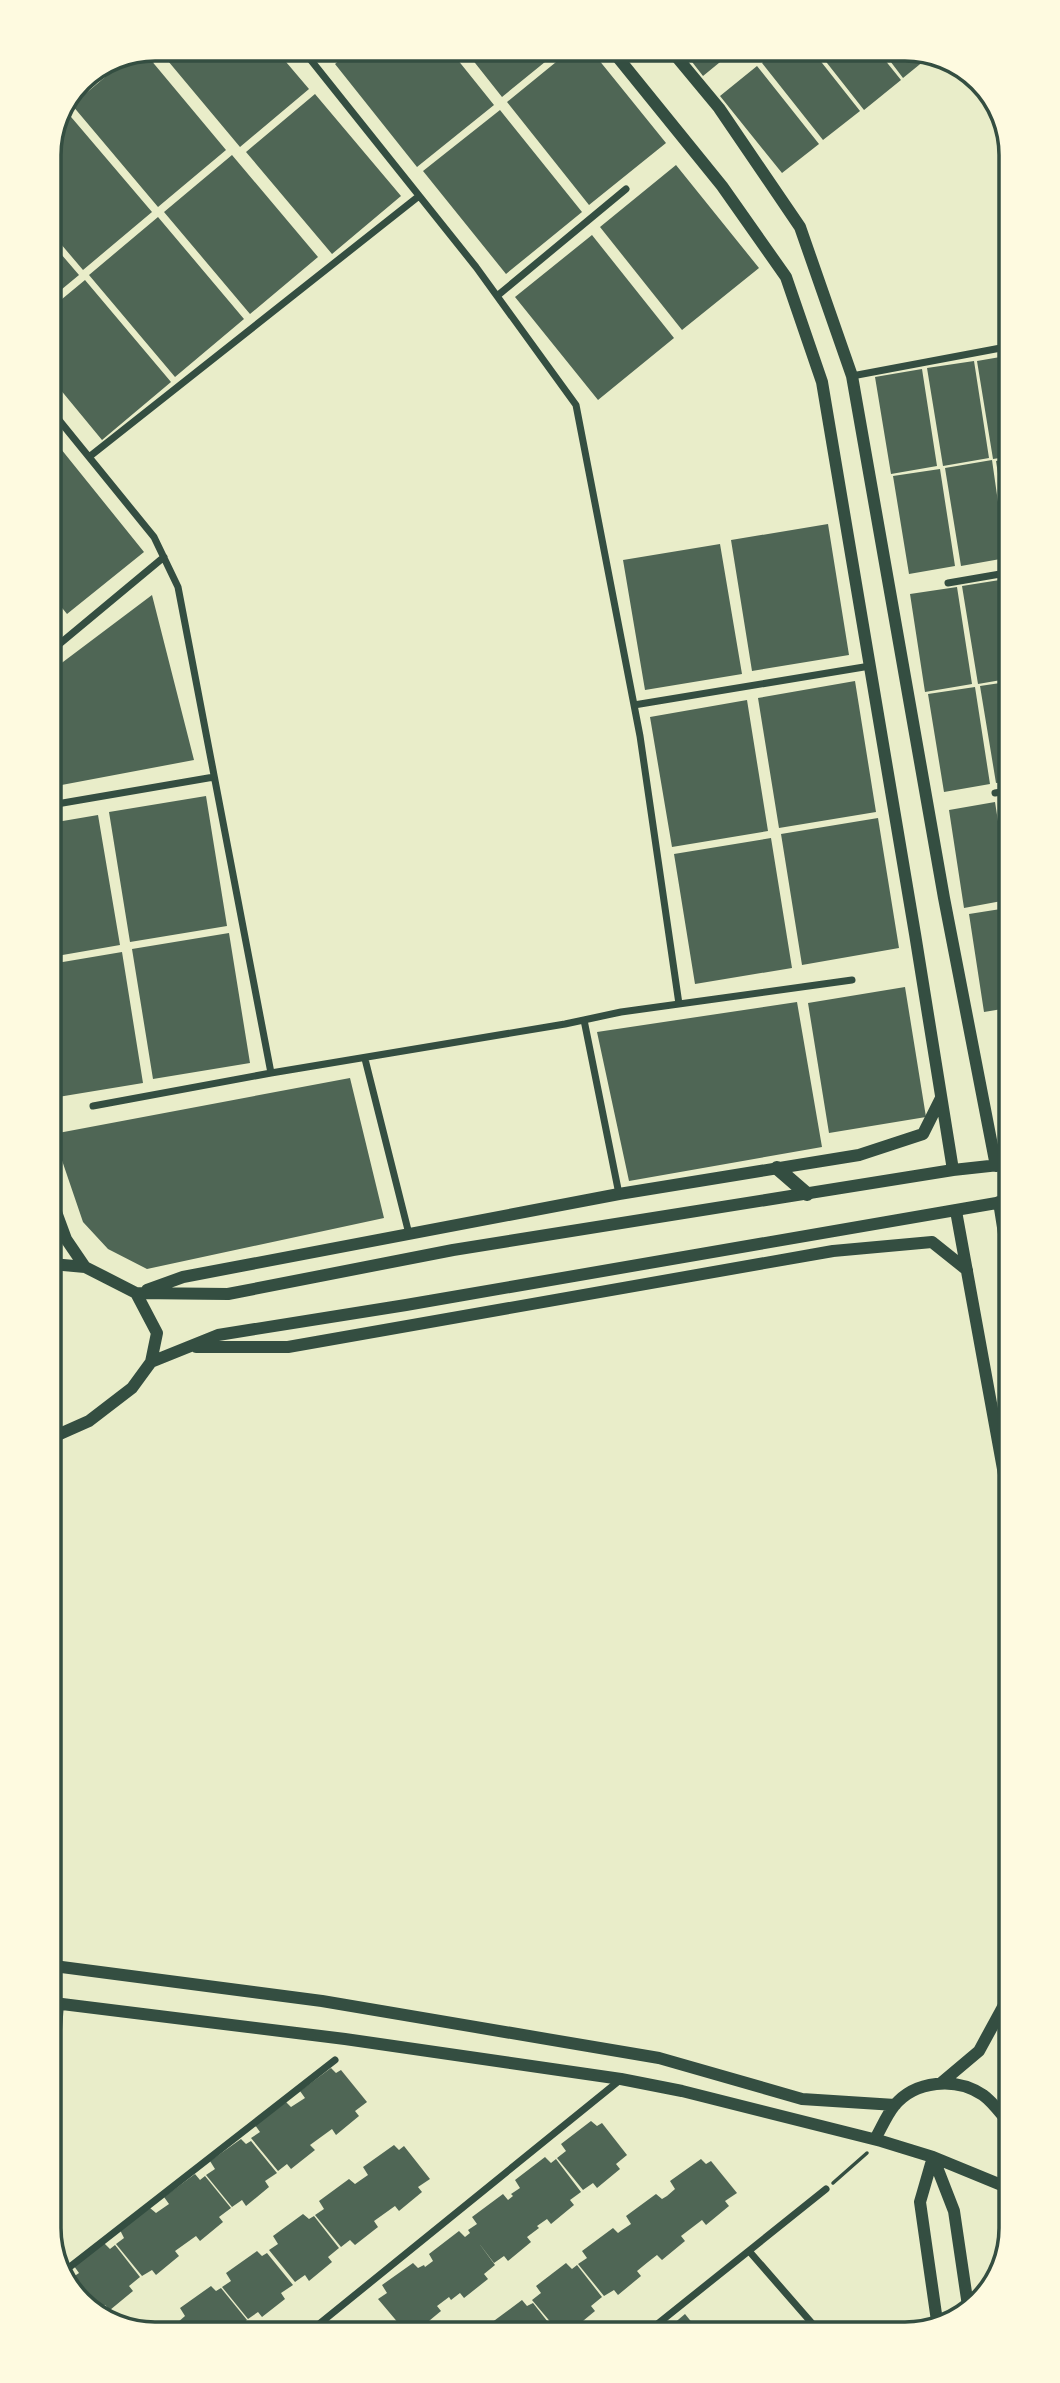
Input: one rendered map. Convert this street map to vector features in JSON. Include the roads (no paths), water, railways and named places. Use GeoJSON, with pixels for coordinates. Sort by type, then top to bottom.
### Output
{"type":"FeatureCollection","features":[{"type":"Feature","properties":{"kind":"main road"},"geometry":{"type":"LineString","coordinates":[[776,1168],[807,1194]]}},
{"type":"Feature","properties":{"kind":"street"},"geometry":{"type":"LineString","coordinates":[[312,61],[497,296],[576,405],[634,705],[679,1004]]}},
{"type":"Feature","properties":{"kind":"street"},"geometry":{"type":"LineString","coordinates":[[621,61],[722,186],[786,277],[822,382],[953,1170]]}},
{"type":"Feature","properties":{"kind":"street"},"geometry":{"type":"LineString","coordinates":[[680,61],[719,108],[800,227],[852,376],[944,898],[999,1151]]}},
{"type":"Feature","properties":{"kind":"street"},"geometry":{"type":"LineString","coordinates":[[497,296],[626,189]]}},
{"type":"Feature","properties":{"kind":"street"},"geometry":{"type":"LineString","coordinates":[[89,457],[419,196]]}},
{"type":"Feature","properties":{"kind":"street"},"geometry":{"type":"LineString","coordinates":[[852,376],[999,348]]}},
{"type":"Feature","properties":{"kind":"street"},"geometry":{"type":"LineString","coordinates":[[61,423],[154,537],[178,587],[271,1073]]}},
{"type":"Feature","properties":{"kind":"street"},"geometry":{"type":"LineString","coordinates":[[61,643],[164,557]]}},
{"type":"Feature","properties":{"kind":"street"},"geometry":{"type":"LineString","coordinates":[[948,583],[999,574]]}},
{"type":"Feature","properties":{"kind":"street"},"geometry":{"type":"LineString","coordinates":[[634,705],[870,666]]}},
{"type":"Feature","properties":{"kind":"street"},"geometry":{"type":"LineString","coordinates":[[61,803],[214,776]]}},
{"type":"Feature","properties":{"kind":"street"},"geometry":{"type":"LineString","coordinates":[[995,793],[999,792]]}},
{"type":"Feature","properties":{"kind":"street"},"geometry":{"type":"LineString","coordinates":[[93,1106],[621,1012],[852,980]]}},
{"type":"Feature","properties":{"kind":"street"},"geometry":{"type":"LineString","coordinates":[[584,1020],[619,1194]]}},
{"type":"Feature","properties":{"kind":"street"},"geometry":{"type":"LineString","coordinates":[[365,1059],[409,1234]]}},
{"type":"Feature","properties":{"kind":"street"},"geometry":{"type":"LineString","coordinates":[[136,1293],[183,1277],[619,1194],[859,1155],[923,1134],[941,1098]]}},
{"type":"Feature","properties":{"kind":"street"},"geometry":{"type":"LineString","coordinates":[[61,1265],[85,1267],[136,1293],[228,1294],[453,1250],[953,1170],[999,1165]]}},
{"type":"Feature","properties":{"kind":"street"},"geometry":{"type":"LineString","coordinates":[[151,1362],[218,1335],[999,1203]]}},
{"type":"Feature","properties":{"kind":"street"},"geometry":{"type":"LineString","coordinates":[[956,1211],[999,1447]]}},
{"type":"Feature","properties":{"kind":"street"},"geometry":{"type":"LineString","coordinates":[[61,1225],[66,1239],[85,1267]]}},
{"type":"Feature","properties":{"kind":"street"},"geometry":{"type":"LineString","coordinates":[[185,1347],[288,1347],[833,1251],[932,1242],[967,1270]]}},
{"type":"Feature","properties":{"kind":"street"},"geometry":{"type":"LineString","coordinates":[[61,1433],[89,1421],[132,1388],[151,1362],[157,1333],[136,1293]]}},
{"type":"Feature","properties":{"kind":"street"},"geometry":{"type":"LineString","coordinates":[[61,1967],[322,2001],[659,2057],[802,2099],[895,2105]]}},
{"type":"Feature","properties":{"kind":"street"},"geometry":{"type":"LineString","coordinates":[[61,2004],[345,2039],[621,2079],[682,2091],[878,2140],[933,2157],[999,2184]]}},
{"type":"Feature","properties":{"kind":"street"},"geometry":{"type":"LineString","coordinates":[[941,2082],[979,2052],[999,2015]]}},
{"type":"Feature","properties":{"kind":"street"},"geometry":{"type":"LineString","coordinates":[[70,2267],[335,2060]]}},
{"type":"Feature","properties":{"kind":"street"},"geometry":{"type":"LineString","coordinates":[[322,2322],[621,2079]]}},
{"type":"Feature","properties":{"kind":"street"},"geometry":{"type":"LineString","coordinates":[[878,2140],[895,2105],[919,2087],[941,2082],[965,2086],[984,2096],[999,2112]]}},
{"type":"Feature","properties":{"kind":"street"},"geometry":{"type":"LineString","coordinates":[[933,2157],[954,2211],[967,2298]]}},
{"type":"Feature","properties":{"kind":"street"},"geometry":{"type":"LineString","coordinates":[[933,2157],[920,2202],[937,2316]]}},
{"type":"Feature","properties":{"kind":"street"},"geometry":{"type":"LineString","coordinates":[[660,2322],[826,2189]]}},
{"type":"Feature","properties":{"kind":"street"},"geometry":{"type":"LineString","coordinates":[[749,2250],[811,2322]]}}]}
